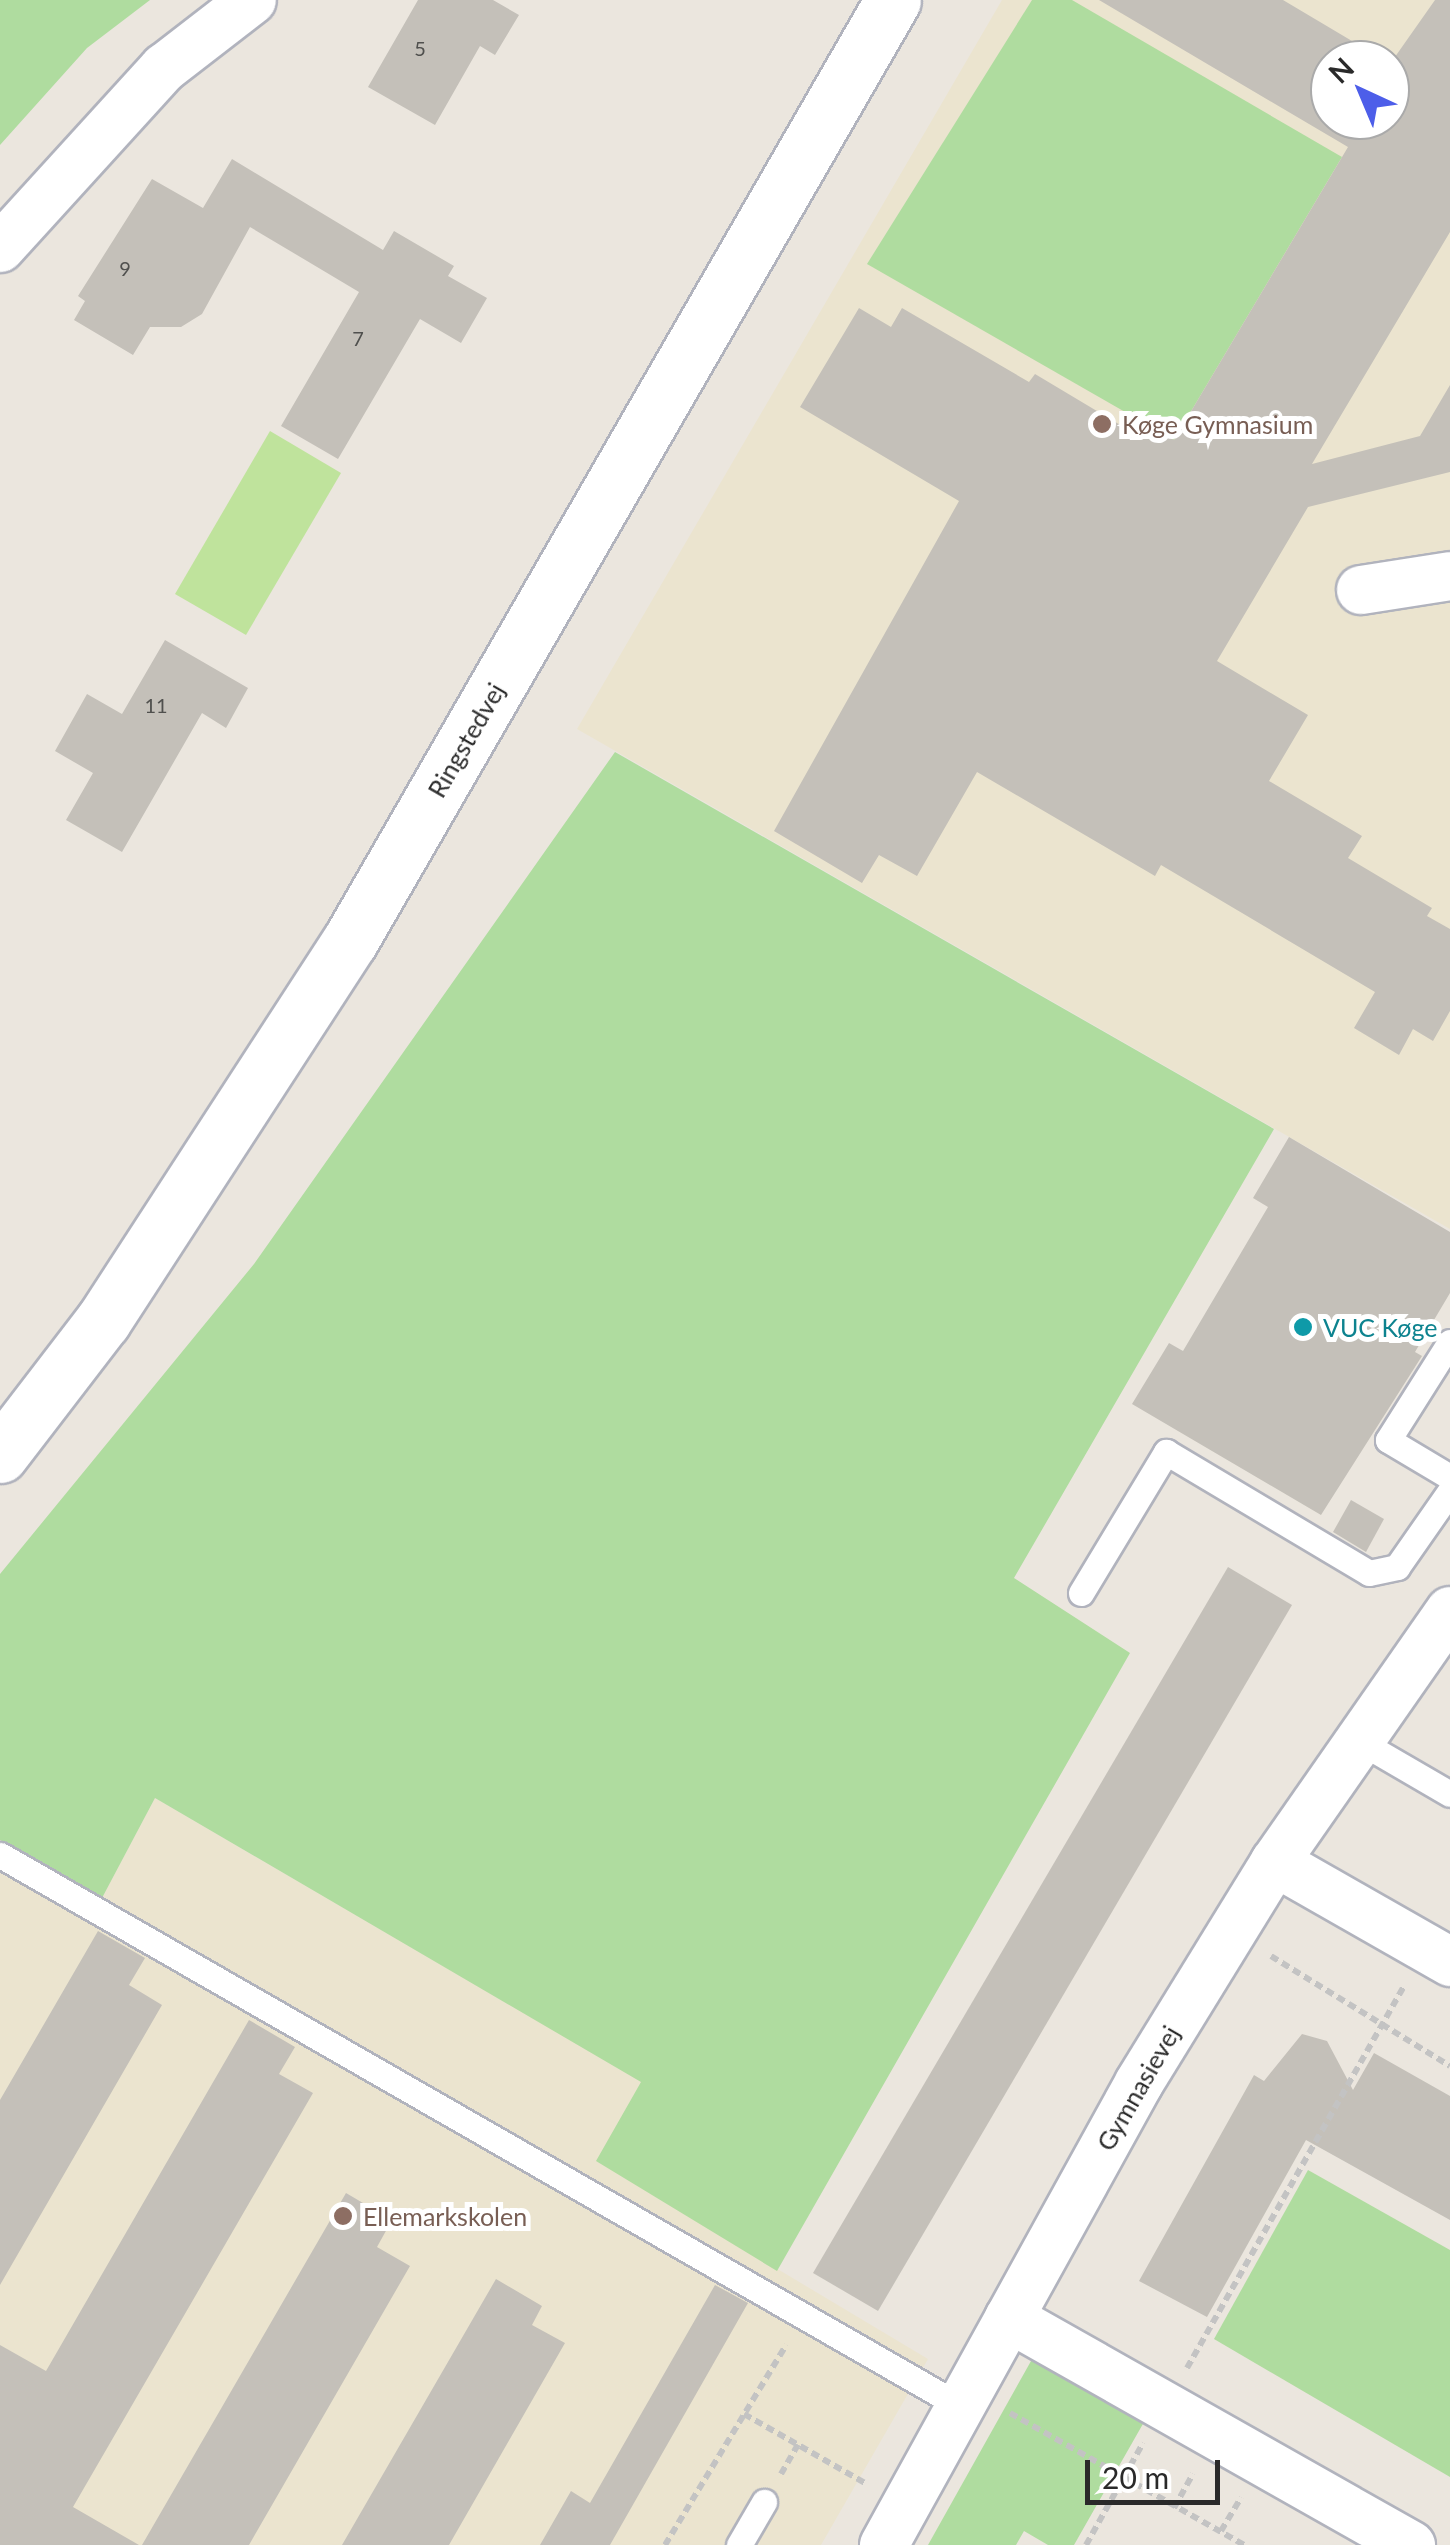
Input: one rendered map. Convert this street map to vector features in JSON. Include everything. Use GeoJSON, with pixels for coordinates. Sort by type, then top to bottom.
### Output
{"type":"FeatureCollection","features":[{"type":"Feature","properties":{"kind":"main road","name":"Ringstedvej"},"geometry":{"type":"LineString","coordinates":[[0,1455],[102,1321],[350,941],[893,0]]}},
{"type":"Feature","properties":{"kind":"street"},"geometry":{"type":"LineString","coordinates":[[0,248],[164,68],[252,0]]}},
{"type":"Feature","properties":{"kind":"street"},"geometry":{"type":"LineString","coordinates":[[1361,590],[1450,576]]}},
{"type":"Feature","properties":{"kind":"street","name":"Gymnasievej"},"geometry":{"type":"LineString","coordinates":[[895,2526],[1009,2318],[1232,1930],[1274,1862],[1359,1741],[1444,1634]]}},
{"type":"Feature","properties":{"kind":"street"},"geometry":{"type":"LineString","coordinates":[[1274,1862],[1438,1955]]}},
{"type":"Feature","properties":{"kind":"street"},"geometry":{"type":"LineString","coordinates":[[1009,2318],[1412,2545]]}},
{"type":"Feature","properties":{"kind":"lane"},"geometry":{"type":"LineString","coordinates":[[1450,1342],[1388,1440],[1450,1477]]}},
{"type":"Feature","properties":{"kind":"lane"},"geometry":{"type":"LineString","coordinates":[[1080,1593],[1166,1452],[1369,1573],[1397,1567],[1450,1490]]}},
{"type":"Feature","properties":{"kind":"lane"},"geometry":{"type":"LineString","coordinates":[[1359,1741],[1450,1794]]}},
{"type":"Feature","properties":{"kind":"lane"},"geometry":{"type":"LineString","coordinates":[[0,1855],[804,2317],[965,2398]]}},
{"type":"Feature","properties":{"kind":"lane"},"geometry":{"type":"LineString","coordinates":[[739,2545],[764,2502]]}},
{"type":"Feature","properties":{"kind":"path"},"geometry":{"type":"LineString","coordinates":[[1232,1930],[1380,2027],[1450,2066]]}},
{"type":"Feature","properties":{"kind":"path"},"geometry":{"type":"LineString","coordinates":[[1086,2545],[1380,2027],[1438,1955]]}},
{"type":"Feature","properties":{"kind":"path"},"geometry":{"type":"LineString","coordinates":[[664,2545],[804,2317]]}},
{"type":"Feature","properties":{"kind":"path"},"geometry":{"type":"LineString","coordinates":[[965,2398],[1244,2545]]}},
{"type":"Feature","properties":{"kind":"path"},"geometry":{"type":"LineString","coordinates":[[744,2414],[895,2526]]}},
{"type":"Feature","properties":{"kind":"shaded area","name":"Køge Gymnasium"},"geometry":{"type":"Polygon","coordinates":[[[1002,0],[1450,0],[1450,1229],[577,729],[1002,0]]]}},
{"type":"Feature","properties":{"kind":"shaded area","name":"Ellemarkskolen"},"geometry":{"type":"Polygon","coordinates":[[[155,1798],[642,2082],[597,2161],[928,2359],[821,2545],[0,2545],[0,1840],[102,1898],[155,1798]]]}},
{"type":"Feature","properties":{"kind":"green space"},"geometry":{"type":"Polygon","coordinates":[[[0,0],[150,0],[87,48],[0,145],[0,0]]]}},
{"type":"Feature","properties":{"kind":"green space"},"geometry":{"type":"Polygon","coordinates":[[[1032,0],[1072,0],[1342,157],[1174,440],[867,264],[1032,0]]]}},
{"type":"Feature","properties":{"kind":"green space"},"geometry":{"type":"Polygon","coordinates":[[[270,431],[341,473],[246,635],[175,594],[270,431]]]}},
{"type":"Feature","properties":{"kind":"green space"},"geometry":{"type":"Polygon","coordinates":[[[615,752],[1274,1129],[1014,1578],[1130,1653],[777,2271],[596,2161],[641,2082],[155,1798],[102,1898],[0,1840],[0,1574],[254,1264],[615,752]]]}},
{"type":"Feature","properties":{"kind":"green space"},"geometry":{"type":"Polygon","coordinates":[[[1308,2170],[1450,2250],[1450,2477],[1214,2339],[1308,2170]]]}},
{"type":"Feature","properties":{"kind":"green space"},"geometry":{"type":"Polygon","coordinates":[[[1040,2345],[1152,2408],[1074,2545],[1048,2545],[1024,2531],[1016,2545],[928,2545],[1040,2345]]]}},
{"type":"Feature","properties":{"kind":"building"},"geometry":{"type":"Polygon","coordinates":[[[418,0],[493,0],[519,15],[495,55],[480,46],[435,125],[368,87],[418,0]]]}},
{"type":"Feature","properties":{"kind":"building"},"geometry":{"type":"Polygon","coordinates":[[[1099,0],[1283,0],[1350,40],[1310,40],[1310,125],[1099,0]]]}},
{"type":"Feature","properties":{"kind":"building"},"geometry":{"type":"Polygon","coordinates":[[[1435,0],[1450,0],[1450,232],[1312,464],[1420,436],[1450,385],[1450,472],[1308,507],[1217,661],[1308,715],[1269,781],[1362,836],[1348,858],[1432,908],[1427,916],[1450,929],[1450,1011],[1433,1041],[1413,1029],[1399,1055],[1354,1028],[1375,992],[1161,865],[1155,876],[977,772],[917,876],[879,855],[862,883],[774,831],[959,501],[800,407],[859,308],[891,327],[902,308],[1029,382],[1035,374],[1122,426],[1129,413],[1174,440],[1348,147],[1336,140],[1410,140],[1410,40],[1407,40],[1435,0]]]}},
{"type":"Feature","properties":{"kind":"building"},"geometry":{"type":"Polygon","coordinates":[[[232,159],[383,250],[394,231],[454,266],[448,276],[487,298],[461,343],[420,319],[338,459],[281,426],[359,292],[250,227],[202,314],[181,327],[150,327],[133,355],[74,320],[85,301],[78,296],[152,179],[203,208],[232,159]]]}},
{"type":"Feature","properties":{"kind":"building"},"geometry":{"type":"Polygon","coordinates":[[[165,640],[248,688],[226,728],[202,713],[122,852],[66,820],[93,773],[55,751],[87,694],[122,714],[165,640]]]}},
{"type":"Feature","properties":{"kind":"building","name":"VUC Køge"},"geometry":{"type":"Polygon","coordinates":[[[1289,1137],[1450,1232],[1450,1293],[1415,1352],[1422,1356],[1321,1515],[1132,1404],[1169,1343],[1183,1351],[1268,1207],[1253,1198],[1289,1137]]]}},
{"type":"Feature","properties":{"kind":"building"},"geometry":{"type":"Polygon","coordinates":[[[1351,1500],[1384,1519],[1366,1552],[1333,1532],[1351,1500]]]}},
{"type":"Feature","properties":{"kind":"building"},"geometry":{"type":"Polygon","coordinates":[[[1228,1567],[1292,1605],[878,2311],[813,2273],[1228,1567]]]}},
{"type":"Feature","properties":{"kind":"building"},"geometry":{"type":"Polygon","coordinates":[[[98,1931],[145,1958],[129,1985],[162,2005],[0,2285],[0,2100],[98,1931]]]}},
{"type":"Feature","properties":{"kind":"building"},"geometry":{"type":"Polygon","coordinates":[[[249,2020],[295,2047],[279,2074],[313,2093],[73,2507],[139,2545],[0,2545],[0,2345],[46,2371],[249,2020]]]}},
{"type":"Feature","properties":{"kind":"building"},"geometry":{"type":"Polygon","coordinates":[[[1302,2034],[1327,2041],[1353,2090],[1374,2053],[1450,2096],[1450,2220],[1306,2140],[1207,2317],[1139,2281],[1254,2075],[1264,2081],[1302,2034]]]}},
{"type":"Feature","properties":{"kind":"building"},"geometry":{"type":"Polygon","coordinates":[[[346,2193],[392,2220],[377,2247],[410,2266],[249,2545],[142,2545],[346,2193]]]}},
{"type":"Feature","properties":{"kind":"building"},"geometry":{"type":"Polygon","coordinates":[[[496,2279],[542,2306],[532,2325],[565,2343],[449,2545],[342,2545],[496,2279]]]}},
{"type":"Feature","properties":{"kind":"building"},"geometry":{"type":"Polygon","coordinates":[[[715,2285],[748,2303],[610,2545],[540,2545],[571,2491],[590,2503],[715,2285]]]}},
{"type":"Feature","properties":{"kind":"place","name":"Køge Gymnasium"},"geometry":{"type":"Point","coordinates":[1102,424]}},
{"type":"Feature","properties":{"kind":"place","name":"VUC Køge"},"geometry":{"type":"Point","coordinates":[1303,1327]}},
{"type":"Feature","properties":{"kind":"place","name":"Ellemarkskolen"},"geometry":{"type":"Point","coordinates":[343,2216]}}]}
